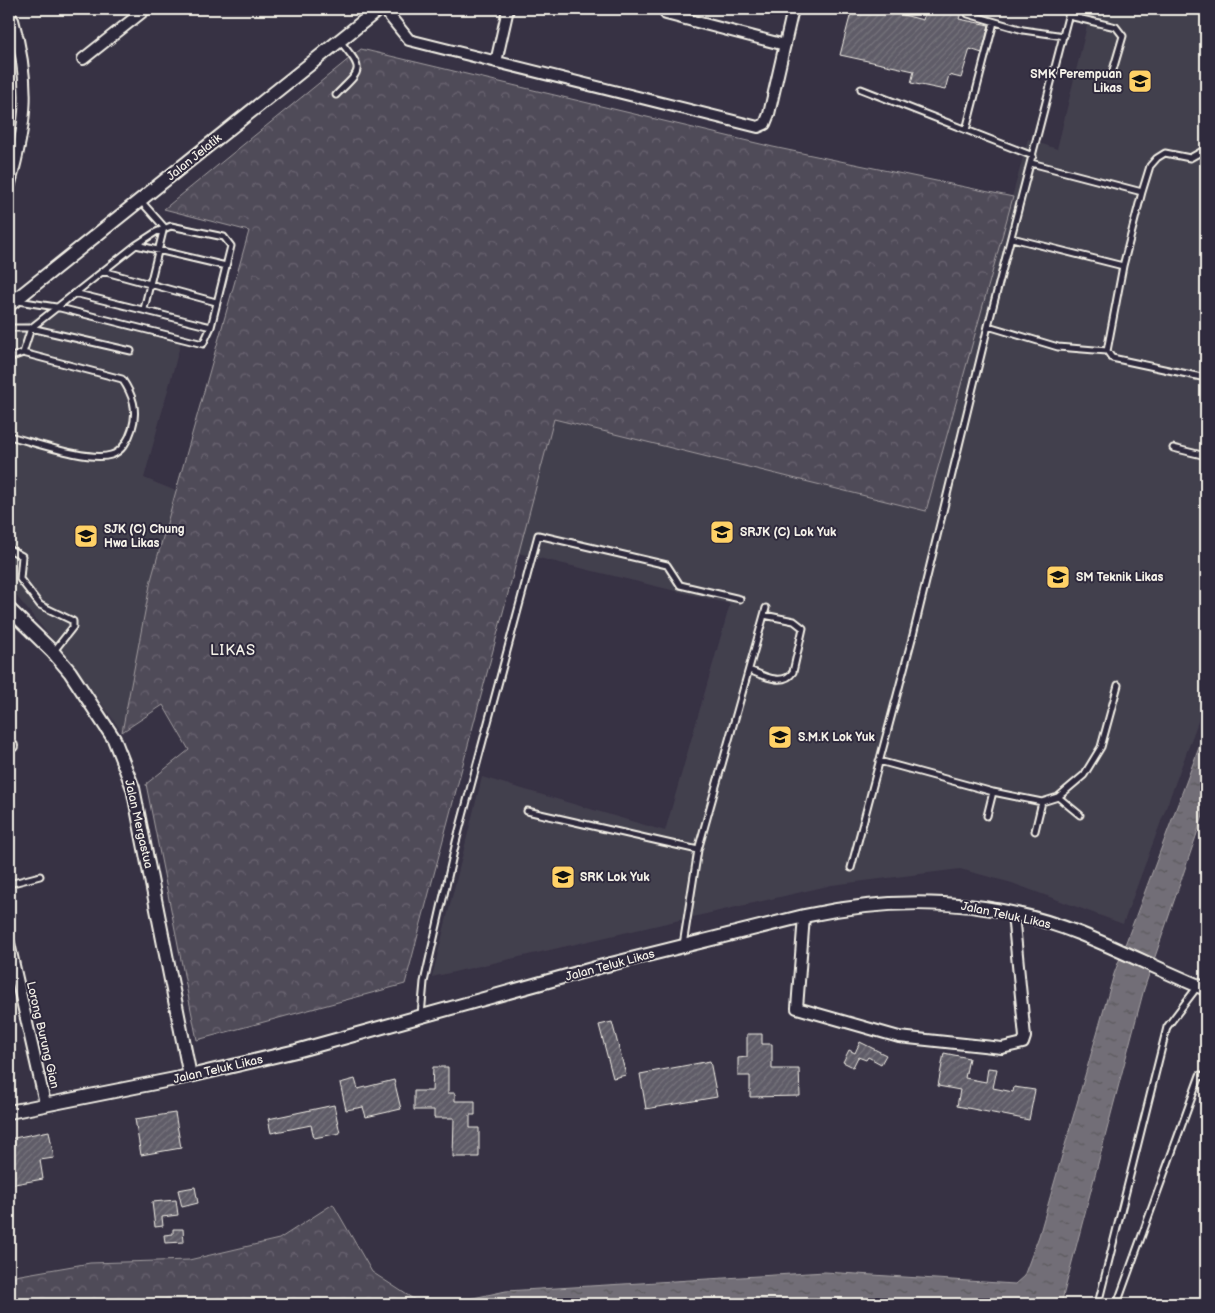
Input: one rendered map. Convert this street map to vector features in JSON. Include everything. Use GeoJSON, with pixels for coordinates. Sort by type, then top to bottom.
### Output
{"type":"FeatureCollection","features":[{"type":"Feature","properties":{"kind":"street","name":"Jalan Jelatik"},"geometry":{"type":"LineString","coordinates":[[12,302],[380,9]]}},
{"type":"Feature","properties":{"kind":"street"},"geometry":{"type":"LineString","coordinates":[[384,9],[409,40],[758,127],[765,124],[769,114],[793,9]]}},
{"type":"Feature","properties":{"kind":"street"},"geometry":{"type":"LineString","coordinates":[[496,62],[508,9]]}},
{"type":"Feature","properties":{"kind":"street"},"geometry":{"type":"LineString","coordinates":[[83,60],[140,11]]}},
{"type":"Feature","properties":{"kind":"street"},"geometry":{"type":"LineString","coordinates":[[666,14],[785,45]]}},
{"type":"Feature","properties":{"kind":"street"},"geometry":{"type":"LineString","coordinates":[[9,187],[23,132],[26,101],[25,74],[13,20]]}},
{"type":"Feature","properties":{"kind":"street","name":"Jalan Mergastua"},"geometry":{"type":"LineString","coordinates":[[9,609],[53,652],[70,672],[105,724],[134,788],[190,1076]]}},
{"type":"Feature","properties":{"kind":"street","name":"Jalan Teluk Likas"},"geometry":{"type":"LineString","coordinates":[[9,1112],[190,1076],[296,1051],[683,946],[804,916],[831,910],[900,902],[968,905],[1013,914],[1080,933],[1155,965],[1202,988]]}},
{"type":"Feature","properties":{"kind":"street"},"geometry":{"type":"LineString","coordinates":[[804,916],[797,1008],[899,1037],[1002,1048],[1023,1043],[1025,1037],[1013,914]]}},
{"type":"Feature","properties":{"kind":"street","name":"Lorong Burung Gian"},"geometry":{"type":"LineString","coordinates":[[9,943],[45,1104]]}},
{"type":"Feature","properties":{"kind":"lane"},"geometry":{"type":"LineString","coordinates":[[851,868],[912,635],[988,326],[1070,9]]}},
{"type":"Feature","properties":{"kind":"lane"},"geometry":{"type":"LineString","coordinates":[[968,14],[1023,30],[1064,36]]}},
{"type":"Feature","properties":{"kind":"lane"},"geometry":{"type":"LineString","coordinates":[[1069,16],[1116,27],[1123,36],[1114,70]]}},
{"type":"Feature","properties":{"kind":"lane"},"geometry":{"type":"LineString","coordinates":[[966,130],[994,22]]}},
{"type":"Feature","properties":{"kind":"lane"},"geometry":{"type":"LineString","coordinates":[[336,95],[357,74],[358,70],[358,63],[340,40]]}},
{"type":"Feature","properties":{"kind":"lane"},"geometry":{"type":"LineString","coordinates":[[861,89],[1033,156]]}},
{"type":"Feature","properties":{"kind":"lane"},"geometry":{"type":"LineString","coordinates":[[1206,149],[1190,158],[1165,153],[1150,166],[1123,266],[1107,351],[1112,358],[1206,378]]}},
{"type":"Feature","properties":{"kind":"lane"},"geometry":{"type":"LineString","coordinates":[[1031,164],[1142,192]]}},
{"type":"Feature","properties":{"kind":"lane"},"geometry":{"type":"LineString","coordinates":[[140,200],[164,228]]}},
{"type":"Feature","properties":{"kind":"lane"},"geometry":{"type":"LineString","coordinates":[[12,302],[56,307],[203,344],[211,326],[231,246],[224,237],[171,226],[164,228],[136,245],[56,307],[32,328],[23,352]]}},
{"type":"Feature","properties":{"kind":"lane"},"geometry":{"type":"LineString","coordinates":[[144,309],[152,284],[164,228]]}},
{"type":"Feature","properties":{"kind":"lane"},"geometry":{"type":"LineString","coordinates":[[1012,238],[1123,266]]}},
{"type":"Feature","properties":{"kind":"lane"},"geometry":{"type":"LineString","coordinates":[[136,245],[226,266]]}},
{"type":"Feature","properties":{"kind":"lane"},"geometry":{"type":"LineString","coordinates":[[102,271],[216,302]]}},
{"type":"Feature","properties":{"kind":"lane"},"geometry":{"type":"LineString","coordinates":[[74,293],[211,326]]}},
{"type":"Feature","properties":{"kind":"lane"},"geometry":{"type":"LineString","coordinates":[[988,326],[1058,347],[1107,351]]}},
{"type":"Feature","properties":{"kind":"lane"},"geometry":{"type":"LineString","coordinates":[[9,328],[32,328],[131,351]]}},
{"type":"Feature","properties":{"kind":"lane"},"geometry":{"type":"LineString","coordinates":[[9,358],[23,352],[122,379],[127,386],[137,412],[124,447],[112,455],[94,457],[9,436]]}},
{"type":"Feature","properties":{"kind":"lane"},"geometry":{"type":"LineString","coordinates":[[1173,448],[1206,456]]}},
{"type":"Feature","properties":{"kind":"lane"},"geometry":{"type":"LineString","coordinates":[[420,1016],[424,982],[456,842],[538,536],[667,565],[680,585],[740,599]]}},
{"type":"Feature","properties":{"kind":"lane"},"geometry":{"type":"LineString","coordinates":[[9,549],[20,553],[22,556],[20,579],[40,605],[73,621],[73,627],[53,652]]}},
{"type":"Feature","properties":{"kind":"lane"},"geometry":{"type":"LineString","coordinates":[[683,946],[698,850],[766,608]]}},
{"type":"Feature","properties":{"kind":"lane"},"geometry":{"type":"LineString","coordinates":[[749,670],[782,680],[790,677],[793,672],[803,628],[794,621],[764,615]]}},
{"type":"Feature","properties":{"kind":"lane"},"geometry":{"type":"LineString","coordinates":[[879,761],[993,792],[1042,802],[1058,797],[1084,775],[1101,747],[1118,685]]}},
{"type":"Feature","properties":{"kind":"lane"},"geometry":{"type":"LineString","coordinates":[[987,816],[993,792]]}},
{"type":"Feature","properties":{"kind":"lane"},"geometry":{"type":"LineString","coordinates":[[1058,797],[1080,815]]}},
{"type":"Feature","properties":{"kind":"lane"},"geometry":{"type":"LineString","coordinates":[[1035,831],[1042,802]]}},
{"type":"Feature","properties":{"kind":"lane"},"geometry":{"type":"LineString","coordinates":[[527,811],[698,850]]}},
{"type":"Feature","properties":{"kind":"lane"},"geometry":{"type":"LineString","coordinates":[[9,884],[40,876]]}},
{"type":"Feature","properties":{"kind":"lane"},"geometry":{"type":"LineString","coordinates":[[1098,1304],[1167,1027],[1202,988]]}},
{"type":"Feature","properties":{"kind":"lane"},"geometry":{"type":"LineString","coordinates":[[1117,1304],[1200,1075],[1206,1077]]}},
{"type":"Feature","properties":{"kind":"shaded area"},"geometry":{"type":"Polygon","coordinates":[[[1091,9],[1206,9],[1206,700],[1123,924],[1012,883],[960,869],[832,885],[432,977],[482,777],[665,831],[730,604],[518,553],[554,419],[926,511],[1028,139],[1057,149],[1091,9]]]}},
{"type":"Feature","properties":{"kind":"shaded area","name":"SJK (C) Chung Hwa Likas"},"geometry":{"type":"Polygon","coordinates":[[[54,308],[181,342],[144,478],[176,491],[151,580],[122,732],[75,667],[9,587],[9,330],[54,308]]]}},
{"type":"Feature","properties":{"kind":"green space"},"geometry":{"type":"Polygon","coordinates":[[[361,49],[773,147],[1013,197],[926,511],[554,419],[405,984],[197,1040],[146,784],[189,750],[163,705],[122,732],[151,580],[249,231],[164,209],[361,49]]]}},
{"type":"Feature","properties":{"kind":"green space"},"geometry":{"type":"Polygon","coordinates":[[[333,1204],[372,1272],[421,1304],[9,1304],[9,1277],[90,1263],[189,1260],[279,1239],[333,1204]]]}},
{"type":"Feature","properties":{"kind":"water"},"geometry":{"type":"Polygon","coordinates":[[[1206,729],[1206,807],[1144,989],[1061,1304],[445,1304],[506,1291],[825,1272],[1015,1284],[1024,1276],[1039,1236],[1114,974],[1206,729]]]}},
{"type":"Feature","properties":{"kind":"building"},"geometry":{"type":"Polygon","coordinates":[[[852,9],[889,9],[888,11],[923,20],[926,9],[962,9],[959,19],[989,25],[982,53],[970,49],[961,78],[949,75],[945,90],[911,83],[914,71],[840,55],[852,9]]]}},
{"type":"Feature","properties":{"kind":"building"},"geometry":{"type":"Polygon","coordinates":[[[612,1022],[626,1075],[613,1078],[599,1025],[612,1022]]]}},
{"type":"Feature","properties":{"kind":"building"},"geometry":{"type":"Polygon","coordinates":[[[747,1034],[762,1034],[762,1044],[772,1044],[772,1069],[799,1069],[800,1096],[750,1097],[750,1076],[738,1076],[738,1058],[747,1057],[747,1034]]]}},
{"type":"Feature","properties":{"kind":"building"},"geometry":{"type":"Polygon","coordinates":[[[860,1042],[886,1055],[881,1064],[868,1057],[866,1060],[858,1057],[853,1067],[843,1062],[849,1050],[855,1053],[860,1042]]]}},
{"type":"Feature","properties":{"kind":"building"},"geometry":{"type":"Polygon","coordinates":[[[944,1053],[969,1058],[965,1078],[986,1082],[988,1068],[997,1069],[993,1088],[1013,1092],[1014,1087],[1035,1090],[1029,1120],[957,1106],[960,1090],[938,1086],[944,1053]]]}},
{"type":"Feature","properties":{"kind":"building"},"geometry":{"type":"Polygon","coordinates":[[[710,1061],[717,1097],[646,1109],[640,1074],[710,1061]]]}},
{"type":"Feature","properties":{"kind":"building"},"geometry":{"type":"Polygon","coordinates":[[[433,1067],[448,1067],[448,1093],[455,1093],[455,1101],[475,1101],[475,1115],[470,1115],[470,1128],[479,1128],[479,1157],[453,1157],[454,1118],[434,1118],[434,1110],[414,1110],[414,1091],[432,1091],[433,1067]]]}},
{"type":"Feature","properties":{"kind":"building"},"geometry":{"type":"Polygon","coordinates":[[[355,1079],[358,1089],[394,1080],[401,1109],[366,1117],[363,1107],[346,1110],[340,1083],[355,1079]]]}},
{"type":"Feature","properties":{"kind":"building"},"geometry":{"type":"Polygon","coordinates":[[[334,1105],[340,1133],[314,1138],[311,1125],[271,1133],[268,1119],[334,1105]]]}},
{"type":"Feature","properties":{"kind":"building"},"geometry":{"type":"Polygon","coordinates":[[[175,1113],[181,1148],[141,1155],[135,1119],[175,1113]]]}},
{"type":"Feature","properties":{"kind":"building"},"geometry":{"type":"Polygon","coordinates":[[[49,1131],[54,1158],[40,1160],[43,1179],[9,1185],[9,1139],[49,1131]]]}},
{"type":"Feature","properties":{"kind":"building"},"geometry":{"type":"Polygon","coordinates":[[[195,1187],[198,1203],[182,1207],[178,1190],[195,1187]]]}},
{"type":"Feature","properties":{"kind":"building"},"geometry":{"type":"Polygon","coordinates":[[[176,1200],[178,1215],[162,1217],[163,1226],[155,1227],[152,1202],[176,1200]]]}},
{"type":"Feature","properties":{"kind":"building"},"geometry":{"type":"Polygon","coordinates":[[[173,1229],[183,1229],[184,1242],[165,1243],[164,1235],[173,1234],[173,1229]]]}},
{"type":"Feature","properties":{"kind":"place","name":"SMK Perempuan Likas"},"geometry":{"type":"Point","coordinates":[1140,81]}},
{"type":"Feature","properties":{"kind":"place","name":"SRJK (C) Lok Yuk"},"geometry":{"type":"Point","coordinates":[722,532]}},
{"type":"Feature","properties":{"kind":"place","name":"SJK (C) Chung Hwa Likas"},"geometry":{"type":"Point","coordinates":[86,536]}},
{"type":"Feature","properties":{"kind":"place","name":"SM Teknik Likas"},"geometry":{"type":"Point","coordinates":[1058,577]}},
{"type":"Feature","properties":{"kind":"place","name":"S.M.K Lok Yuk"},"geometry":{"type":"Point","coordinates":[780,737]}},
{"type":"Feature","properties":{"kind":"place","name":"SRK Lok Yuk"},"geometry":{"type":"Point","coordinates":[563,877]}},
{"type":"Feature","properties":{"kind":"district","name":"LIKAS"},"geometry":{"type":"Point","coordinates":[233,650]}}]}
